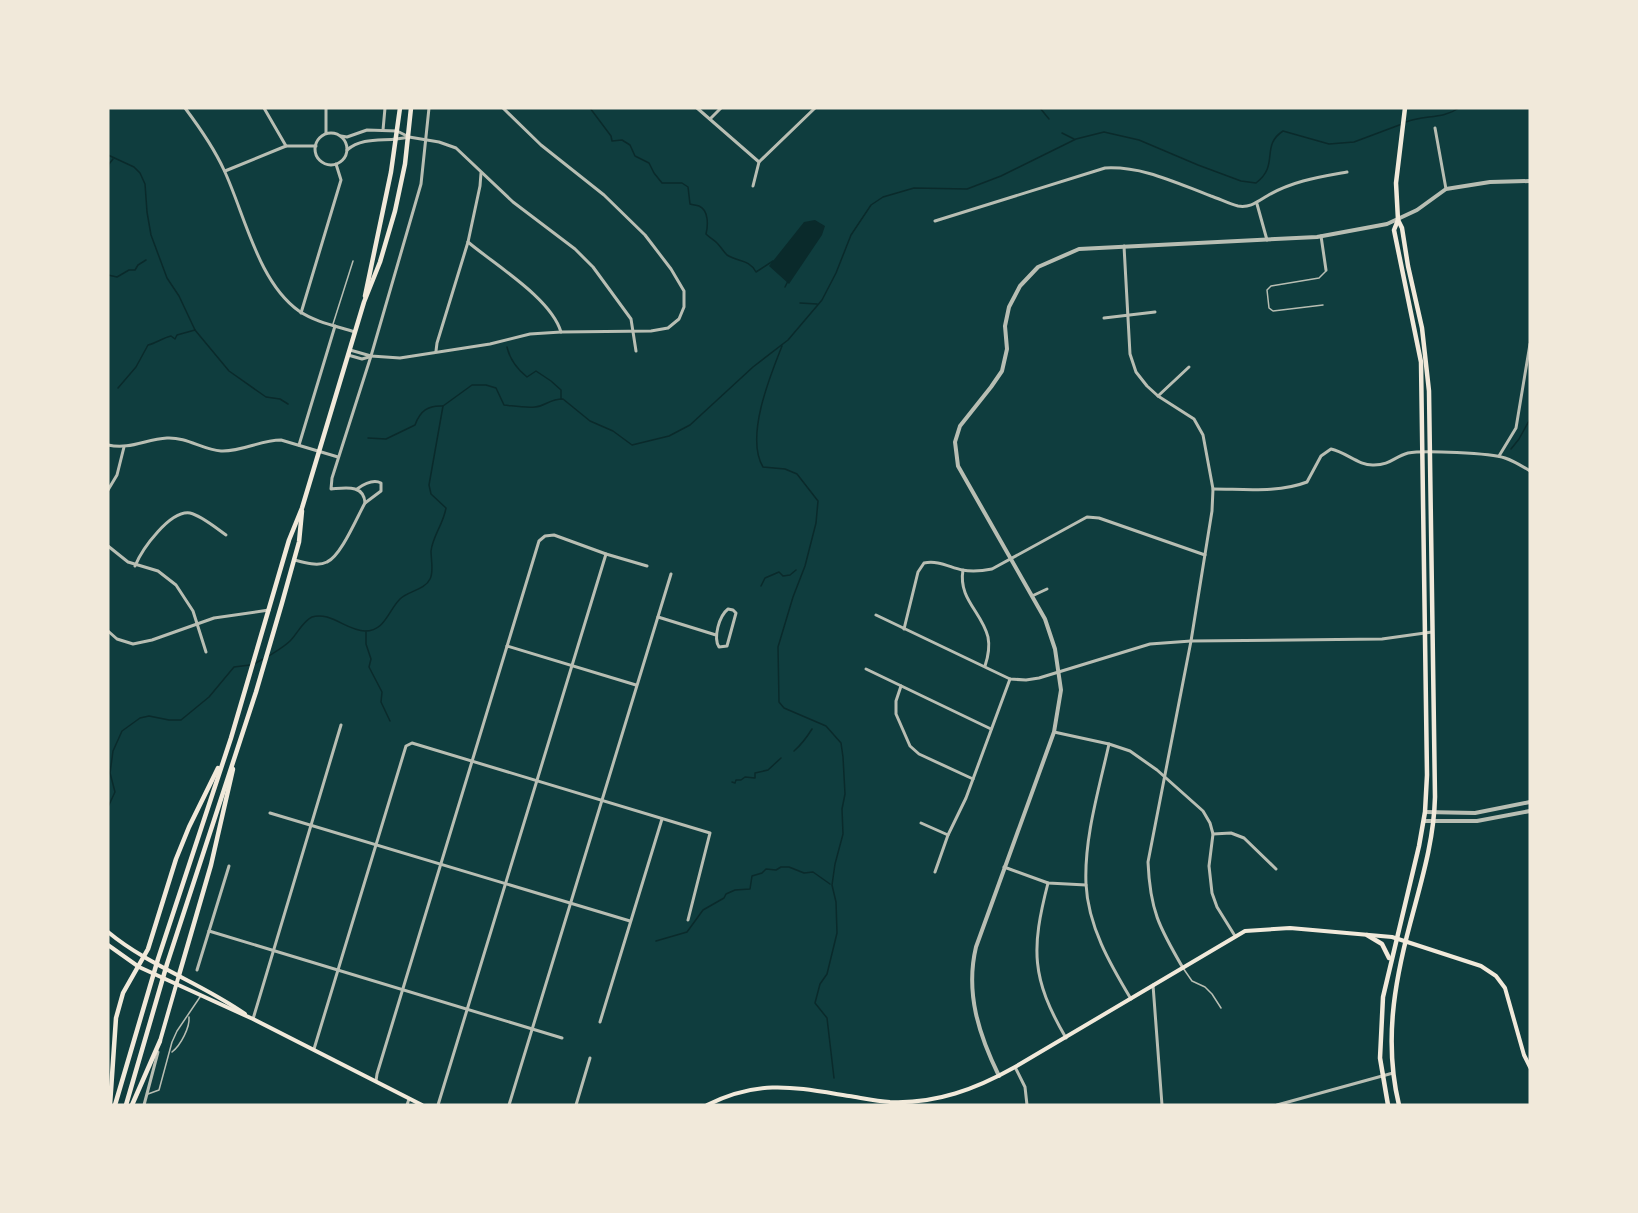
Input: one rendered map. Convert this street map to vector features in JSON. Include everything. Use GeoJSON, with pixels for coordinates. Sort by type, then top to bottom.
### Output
{"type":"FeatureCollection","features":[{"type":"Feature","properties":{"kind":"main road"},"geometry":{"type":"LineString","coordinates":[[364,302],[396,141],[400,108]]}},
{"type":"Feature","properties":{"kind":"main road"},"geometry":{"type":"LineString","coordinates":[[115,1105],[151,980],[231,738],[289,540],[302,508],[364,302],[380,262],[395,211],[409,137],[411,108]]}},
{"type":"Feature","properties":{"kind":"main road"},"geometry":{"type":"LineString","coordinates":[[1399,1105],[1393,1073],[1392,1010],[1406,940],[1424,871],[1434,813],[1427,360],[1402,228],[1398,220],[1396,183],[1405,108]]}},
{"type":"Feature","properties":{"kind":"main road"},"geometry":{"type":"LineString","coordinates":[[1388,1105],[1382,1076],[1381,1013],[1390,961],[1424,821],[1427,775],[1421,362],[1394,230],[1398,220]]}},
{"type":"Feature","properties":{"kind":"main road"},"geometry":{"type":"LineString","coordinates":[[126,1105],[160,985],[256,692],[294,560],[301,529],[302,508]]}},
{"type":"Feature","properties":{"kind":"main road"},"geometry":{"type":"LineString","coordinates":[[110,1105],[116,1018],[123,993],[148,949],[176,859],[231,738]]}},
{"type":"Feature","properties":{"kind":"main road"},"geometry":{"type":"LineString","coordinates":[[132,1105],[160,1041],[177,985],[211,865],[240,741]]}},
{"type":"Feature","properties":{"kind":"main road"},"geometry":{"type":"LineString","coordinates":[[707,1105],[730,1094],[781,1086],[888,1102],[929,1100],[965,1091],[1016,1067],[1235,936],[1252,929],[1275,928],[1396,937],[1481,966],[1496,976],[1507,995],[1520,1042],[1530,1067]]}},
{"type":"Feature","properties":{"kind":"main road"},"geometry":{"type":"LineString","coordinates":[[108,932],[144,958],[215,994],[253,1019]]}},
{"type":"Feature","properties":{"kind":"main road"},"geometry":{"type":"LineString","coordinates":[[1367,935],[1383,944],[1390,961]]}},
{"type":"Feature","properties":{"kind":"main road"},"geometry":{"type":"LineString","coordinates":[[108,945],[138,967],[253,1019],[422,1105]]}},
{"type":"Feature","properties":{"kind":"main road"},"geometry":{"type":"LineString","coordinates":[[200,996],[215,994]]}},
{"type":"Feature","properties":{"kind":"street"},"geometry":{"type":"LineString","coordinates":[[185,108],[214,149],[266,273],[277,290],[301,313],[355,332]]}},
{"type":"Feature","properties":{"kind":"street"},"geometry":{"type":"LineString","coordinates":[[264,108],[286,146]]}},
{"type":"Feature","properties":{"kind":"street"},"geometry":{"type":"LineString","coordinates":[[326,108],[326,134]]}},
{"type":"Feature","properties":{"kind":"street"},"geometry":{"type":"LineString","coordinates":[[383,130],[385,108]]}},
{"type":"Feature","properties":{"kind":"street"},"geometry":{"type":"LineString","coordinates":[[365,503],[362,492],[356,489],[331,489],[338,457],[371,356],[421,184],[429,108]]}},
{"type":"Feature","properties":{"kind":"street"},"geometry":{"type":"LineString","coordinates":[[349,353],[400,358],[490,344],[530,334],[634,332],[668,328],[680,319],[684,307],[684,291],[652,243],[633,221],[541,145],[503,108]]}},
{"type":"Feature","properties":{"kind":"street"},"geometry":{"type":"LineString","coordinates":[[697,108],[759,162]]}},
{"type":"Feature","properties":{"kind":"street"},"geometry":{"type":"LineString","coordinates":[[710,119],[721,108]]}},
{"type":"Feature","properties":{"kind":"street"},"geometry":{"type":"LineString","coordinates":[[753,186],[759,162],[815,108]]}},
{"type":"Feature","properties":{"kind":"street"},"geometry":{"type":"LineString","coordinates":[[1435,128],[1446,189]]}},
{"type":"Feature","properties":{"kind":"street"},"geometry":{"type":"LineString","coordinates":[[409,137],[396,141],[366,140],[355,144],[336,164],[329,165],[320,161],[317,156],[318,140],[326,134],[351,136],[367,130],[397,131],[409,137],[426,139],[456,148],[513,202],[575,249],[593,267],[631,319],[636,351]]}},
{"type":"Feature","properties":{"kind":"street"},"geometry":{"type":"LineString","coordinates":[[341,136],[347,145],[347,150]]}},
{"type":"Feature","properties":{"kind":"street"},"geometry":{"type":"LineString","coordinates":[[225,171],[286,146],[316,146]]}},
{"type":"Feature","properties":{"kind":"street"},"geometry":{"type":"LineString","coordinates":[[301,313],[341,180],[336,164]]}},
{"type":"Feature","properties":{"kind":"street"},"geometry":{"type":"LineString","coordinates":[[935,221],[1105,168],[1122,167],[1141,170],[1238,206],[1257,203],[1283,187],[1306,179],[1347,172]]}},
{"type":"Feature","properties":{"kind":"street"},"geometry":{"type":"LineString","coordinates":[[436,351],[436,343],[468,242],[481,173]]}},
{"type":"Feature","properties":{"kind":"street"},"geometry":{"type":"LineString","coordinates":[[999,1076],[975,1015],[971,997],[971,976],[976,947],[1054,732],[1061,690],[1050,632],[958,466],[955,442],[964,418],[1002,371],[1007,349],[1005,326],[1008,311],[1020,286],[1038,267],[1079,249],[1322,236],[1398,220],[1417,210],[1446,189],[1490,182],[1530,181]]}},
{"type":"Feature","properties":{"kind":"street"},"geometry":{"type":"LineString","coordinates":[[1257,203],[1267,240]]}},
{"type":"Feature","properties":{"kind":"street"},"geometry":{"type":"LineString","coordinates":[[1322,236],[1326,270]]}},
{"type":"Feature","properties":{"kind":"street"},"geometry":{"type":"LineString","coordinates":[[468,242],[530,291],[558,320],[561,332]]}},
{"type":"Feature","properties":{"kind":"street"},"geometry":{"type":"LineString","coordinates":[[1124,246],[1132,363],[1142,379],[1158,396],[1194,419],[1203,435],[1213,489],[1212,511],[1191,641],[1148,862],[1149,891],[1156,919],[1183,968]]}},
{"type":"Feature","properties":{"kind":"street"},"geometry":{"type":"LineString","coordinates":[[1104,318],[1155,312]]}},
{"type":"Feature","properties":{"kind":"street"},"geometry":{"type":"LineString","coordinates":[[299,445],[334,326]]}},
{"type":"Feature","properties":{"kind":"street"},"geometry":{"type":"LineString","coordinates":[[1499,456],[1516,428],[1530,344]]}},
{"type":"Feature","properties":{"kind":"street"},"geometry":{"type":"LineString","coordinates":[[1158,396],[1189,367]]}},
{"type":"Feature","properties":{"kind":"street"},"geometry":{"type":"LineString","coordinates":[[108,445],[124,447],[166,438],[183,440],[220,451],[280,440],[338,457]]}},
{"type":"Feature","properties":{"kind":"street"},"geometry":{"type":"LineString","coordinates":[[108,490],[117,475],[124,447]]}},
{"type":"Feature","properties":{"kind":"street"},"geometry":{"type":"LineString","coordinates":[[1213,489],[1266,489],[1300,485],[1307,482],[1321,456],[1332,448],[1343,451],[1359,462],[1371,466],[1388,464],[1403,455],[1430,451],[1499,456],[1530,471]]}},
{"type":"Feature","properties":{"kind":"street"},"geometry":{"type":"LineString","coordinates":[[294,560],[319,564],[330,561],[338,553],[365,503],[381,491],[381,483],[365,483],[356,489]]}},
{"type":"Feature","properties":{"kind":"street"},"geometry":{"type":"LineString","coordinates":[[135,566],[139,556],[175,515],[189,513],[198,516],[226,535]]}},
{"type":"Feature","properties":{"kind":"street"},"geometry":{"type":"LineString","coordinates":[[904,629],[918,572],[924,563],[933,561],[963,570],[980,572],[992,569],[1087,517],[1100,518],[1205,555]]}},
{"type":"Feature","properties":{"kind":"street"},"geometry":{"type":"LineString","coordinates":[[376,1081],[539,541],[545,536],[554,535],[647,566]]}},
{"type":"Feature","properties":{"kind":"street"},"geometry":{"type":"LineString","coordinates":[[108,546],[135,566],[158,571],[176,585],[186,598],[198,623],[206,652]]}},
{"type":"Feature","properties":{"kind":"street"},"geometry":{"type":"LineString","coordinates":[[438,1105],[606,554]]}},
{"type":"Feature","properties":{"kind":"street"},"geometry":{"type":"LineString","coordinates":[[963,570],[962,589],[988,637],[989,652],[985,667]]}},
{"type":"Feature","properties":{"kind":"street"},"geometry":{"type":"LineString","coordinates":[[508,1105],[671,574]]}},
{"type":"Feature","properties":{"kind":"street"},"geometry":{"type":"LineString","coordinates":[[1032,596],[1047,589]]}},
{"type":"Feature","properties":{"kind":"street"},"geometry":{"type":"LineString","coordinates":[[728,609],[734,610],[736,614],[728,646],[719,647],[716,635],[724,612],[728,609]]}},
{"type":"Feature","properties":{"kind":"street"},"geometry":{"type":"LineString","coordinates":[[108,631],[117,639],[133,644],[214,618],[270,610]]}},
{"type":"Feature","properties":{"kind":"street"},"geometry":{"type":"LineString","coordinates":[[876,615],[1010,680],[1026,680],[1059,672],[1150,644],[1191,641],[1382,639],[1432,632]]}},
{"type":"Feature","properties":{"kind":"street"},"geometry":{"type":"LineString","coordinates":[[658,617],[716,635]]}},
{"type":"Feature","properties":{"kind":"street"},"geometry":{"type":"LineString","coordinates":[[507,646],[636,685]]}},
{"type":"Feature","properties":{"kind":"street"},"geometry":{"type":"LineString","coordinates":[[866,669],[991,729]]}},
{"type":"Feature","properties":{"kind":"street"},"geometry":{"type":"LineString","coordinates":[[935,872],[1010,680]]}},
{"type":"Feature","properties":{"kind":"street"},"geometry":{"type":"LineString","coordinates":[[901,686],[896,701],[896,714],[910,746],[919,754],[973,779]]}},
{"type":"Feature","properties":{"kind":"street"},"geometry":{"type":"LineString","coordinates":[[253,1019],[341,725]]}},
{"type":"Feature","properties":{"kind":"street"},"geometry":{"type":"LineString","coordinates":[[1054,732],[1130,751],[1164,776],[1203,811],[1213,834],[1209,866],[1212,893],[1217,907],[1235,936]]}},
{"type":"Feature","properties":{"kind":"street"},"geometry":{"type":"LineString","coordinates":[[314,1049],[405,747],[412,743],[710,833],[688,920]]}},
{"type":"Feature","properties":{"kind":"street"},"geometry":{"type":"LineString","coordinates":[[1109,744],[1091,831],[1086,885],[1095,927],[1103,949],[1131,999]]}},
{"type":"Feature","properties":{"kind":"street"},"geometry":{"type":"LineString","coordinates":[[1425,812],[1475,813],[1530,802]]}},
{"type":"Feature","properties":{"kind":"street"},"geometry":{"type":"LineString","coordinates":[[1424,821],[1477,821],[1530,811]]}},
{"type":"Feature","properties":{"kind":"street"},"geometry":{"type":"LineString","coordinates":[[270,813],[630,921]]}},
{"type":"Feature","properties":{"kind":"street"},"geometry":{"type":"LineString","coordinates":[[600,1022],[662,819]]}},
{"type":"Feature","properties":{"kind":"street"},"geometry":{"type":"LineString","coordinates":[[921,823],[948,835]]}},
{"type":"Feature","properties":{"kind":"street"},"geometry":{"type":"LineString","coordinates":[[1213,834],[1231,833],[1244,838],[1276,869]]}},
{"type":"Feature","properties":{"kind":"street"},"geometry":{"type":"LineString","coordinates":[[197,970],[229,866]]}},
{"type":"Feature","properties":{"kind":"street"},"geometry":{"type":"LineString","coordinates":[[1004,867],[1048,883],[1086,885]]}},
{"type":"Feature","properties":{"kind":"street"},"geometry":{"type":"LineString","coordinates":[[1048,883],[1036,942],[1037,969],[1046,1001],[1066,1038]]}},
{"type":"Feature","properties":{"kind":"street"},"geometry":{"type":"LineString","coordinates":[[209,932],[562,1038]]}},
{"type":"Feature","properties":{"kind":"street"},"geometry":{"type":"LineString","coordinates":[[1153,985],[1162,1105]]}},
{"type":"Feature","properties":{"kind":"street"},"geometry":{"type":"LineString","coordinates":[[144,1105],[160,1041]]}},
{"type":"Feature","properties":{"kind":"street"},"geometry":{"type":"LineString","coordinates":[[576,1105],[590,1058]]}},
{"type":"Feature","properties":{"kind":"street"},"geometry":{"type":"LineString","coordinates":[[1016,1067],[1025,1087],[1027,1105]]}},
{"type":"Feature","properties":{"kind":"street"},"geometry":{"type":"LineString","coordinates":[[1277,1105],[1393,1073]]}},
{"type":"Feature","properties":{"kind":"street"},"geometry":{"type":"LineString","coordinates":[[407,1105],[409,1099]]}},
{"type":"Feature","properties":{"kind":"lane"},"geometry":{"type":"LineString","coordinates":[[334,326],[353,261]]}},
{"type":"Feature","properties":{"kind":"lane"},"geometry":{"type":"LineString","coordinates":[[1323,305],[1273,311],[1269,308],[1267,290],[1271,286],[1319,278],[1326,270]]}},
{"type":"Feature","properties":{"kind":"lane"},"geometry":{"type":"LineString","coordinates":[[1183,968],[1192,981],[1205,987],[1212,994],[1221,1008]]}},
{"type":"Feature","properties":{"kind":"lane"},"geometry":{"type":"LineString","coordinates":[[147,1094],[159,1090],[171,1053],[172,1042],[200,996]]}},
{"type":"Feature","properties":{"kind":"lane"},"geometry":{"type":"LineString","coordinates":[[171,1053],[177,1048],[189,1025],[189,1016]]}},
{"type":"Feature","properties":{"kind":"water"},"geometry":{"type":"Polygon","coordinates":[[[815,220],[825,226],[822,235],[789,284],[769,266],[804,222],[815,220]]]}},
{"type":"Feature","properties":{"kind":"waterway"},"geometry":{"type":"LineString","coordinates":[[590,108],[611,136],[612,141],[622,140],[630,145],[635,156],[649,163],[662,183],[682,183],[688,187],[690,204],[699,206],[705,211],[706,234],[727,255],[747,263],[756,272],[773,261]]}},
{"type":"Feature","properties":{"kind":"waterway"},"geometry":{"type":"LineString","coordinates":[[1040,108],[1049,119]]}},
{"type":"Feature","properties":{"kind":"waterway"},"geometry":{"type":"LineString","coordinates":[[1406,122],[1446,114],[1459,108]]}},
{"type":"Feature","properties":{"kind":"waterway"},"geometry":{"type":"LineString","coordinates":[[267,657],[288,643],[312,617],[325,617],[358,630],[377,628],[386,620],[400,599],[428,583],[432,573],[432,545],[446,508],[431,494],[429,485],[443,406],[472,385],[496,388],[504,405],[535,407],[563,399],[590,421],[613,431],[632,445],[669,436],[690,425],[753,367],[788,340],[822,300],[851,235],[871,205],[883,197],[914,188],[967,189],[1001,176],[1076,139],[1104,132],[1139,140],[1241,181],[1256,183],[1267,169],[1272,143],[1283,131],[1329,144],[1354,142],[1402,124]]}},
{"type":"Feature","properties":{"kind":"waterway"},"geometry":{"type":"LineString","coordinates":[[1062,133],[1074,139]]}},
{"type":"Feature","properties":{"kind":"waterway"},"geometry":{"type":"LineString","coordinates":[[108,155],[134,167],[140,173],[145,184],[151,235],[167,278],[179,296],[195,330],[229,371],[266,397],[280,399],[288,404]]}},
{"type":"Feature","properties":{"kind":"waterway"},"geometry":{"type":"LineString","coordinates":[[108,171],[113,159]]}},
{"type":"Feature","properties":{"kind":"waterway"},"geometry":{"type":"LineString","coordinates":[[108,275],[117,277],[129,270],[135,270],[146,260]]}},
{"type":"Feature","properties":{"kind":"waterway"},"geometry":{"type":"LineString","coordinates":[[785,287],[788,281]]}},
{"type":"Feature","properties":{"kind":"waterway"},"geometry":{"type":"LineString","coordinates":[[800,303],[817,304]]}},
{"type":"Feature","properties":{"kind":"waterway"},"geometry":{"type":"LineString","coordinates":[[118,388],[136,367],[148,345],[171,336],[175,339],[177,335],[195,330]]}},
{"type":"Feature","properties":{"kind":"waterway"},"geometry":{"type":"LineString","coordinates":[[782,346],[761,406],[758,423],[758,454],[763,467],[785,469],[797,474],[818,501],[816,523],[805,566],[778,647],[779,702],[784,708],[826,726],[841,743],[843,757],[845,794],[842,809],[843,834],[832,885],[836,902],[837,933],[827,974],[820,984],[815,1003],[827,1018],[834,1078]]}},
{"type":"Feature","properties":{"kind":"waterway"},"geometry":{"type":"LineString","coordinates":[[507,347],[520,371],[527,377],[536,371],[551,381],[561,390],[561,399]]}},
{"type":"Feature","properties":{"kind":"waterway"},"geometry":{"type":"LineString","coordinates":[[368,438],[386,439],[415,425],[425,410],[443,406]]}},
{"type":"Feature","properties":{"kind":"waterway"},"geometry":{"type":"LineString","coordinates":[[1511,449],[1530,419]]}},
{"type":"Feature","properties":{"kind":"waterway"},"geometry":{"type":"LineString","coordinates":[[761,586],[765,578],[779,572],[783,576],[790,575],[796,570]]}},
{"type":"Feature","properties":{"kind":"waterway"},"geometry":{"type":"LineString","coordinates":[[366,632],[366,644],[371,659],[369,667],[382,692],[381,702],[390,721]]}},
{"type":"Feature","properties":{"kind":"waterway"},"geometry":{"type":"LineString","coordinates":[[254,664],[263,659]]}},
{"type":"Feature","properties":{"kind":"waterway"},"geometry":{"type":"LineString","coordinates":[[108,807],[115,792],[110,773],[113,751],[122,731],[140,718],[149,716],[181,720],[209,697],[234,667],[250,665]]}},
{"type":"Feature","properties":{"kind":"waterway"},"geometry":{"type":"LineString","coordinates":[[794,751],[812,729]]}},
{"type":"Feature","properties":{"kind":"waterway"},"geometry":{"type":"LineString","coordinates":[[732,782],[735,783],[736,780],[745,777],[755,778],[755,773],[768,770],[781,758]]}},
{"type":"Feature","properties":{"kind":"waterway"},"geometry":{"type":"LineString","coordinates":[[656,941],[687,932],[703,910],[724,898],[726,894],[735,890],[750,889],[752,876],[766,869],[776,870],[789,867],[804,873],[813,872],[830,884]]}}]}
